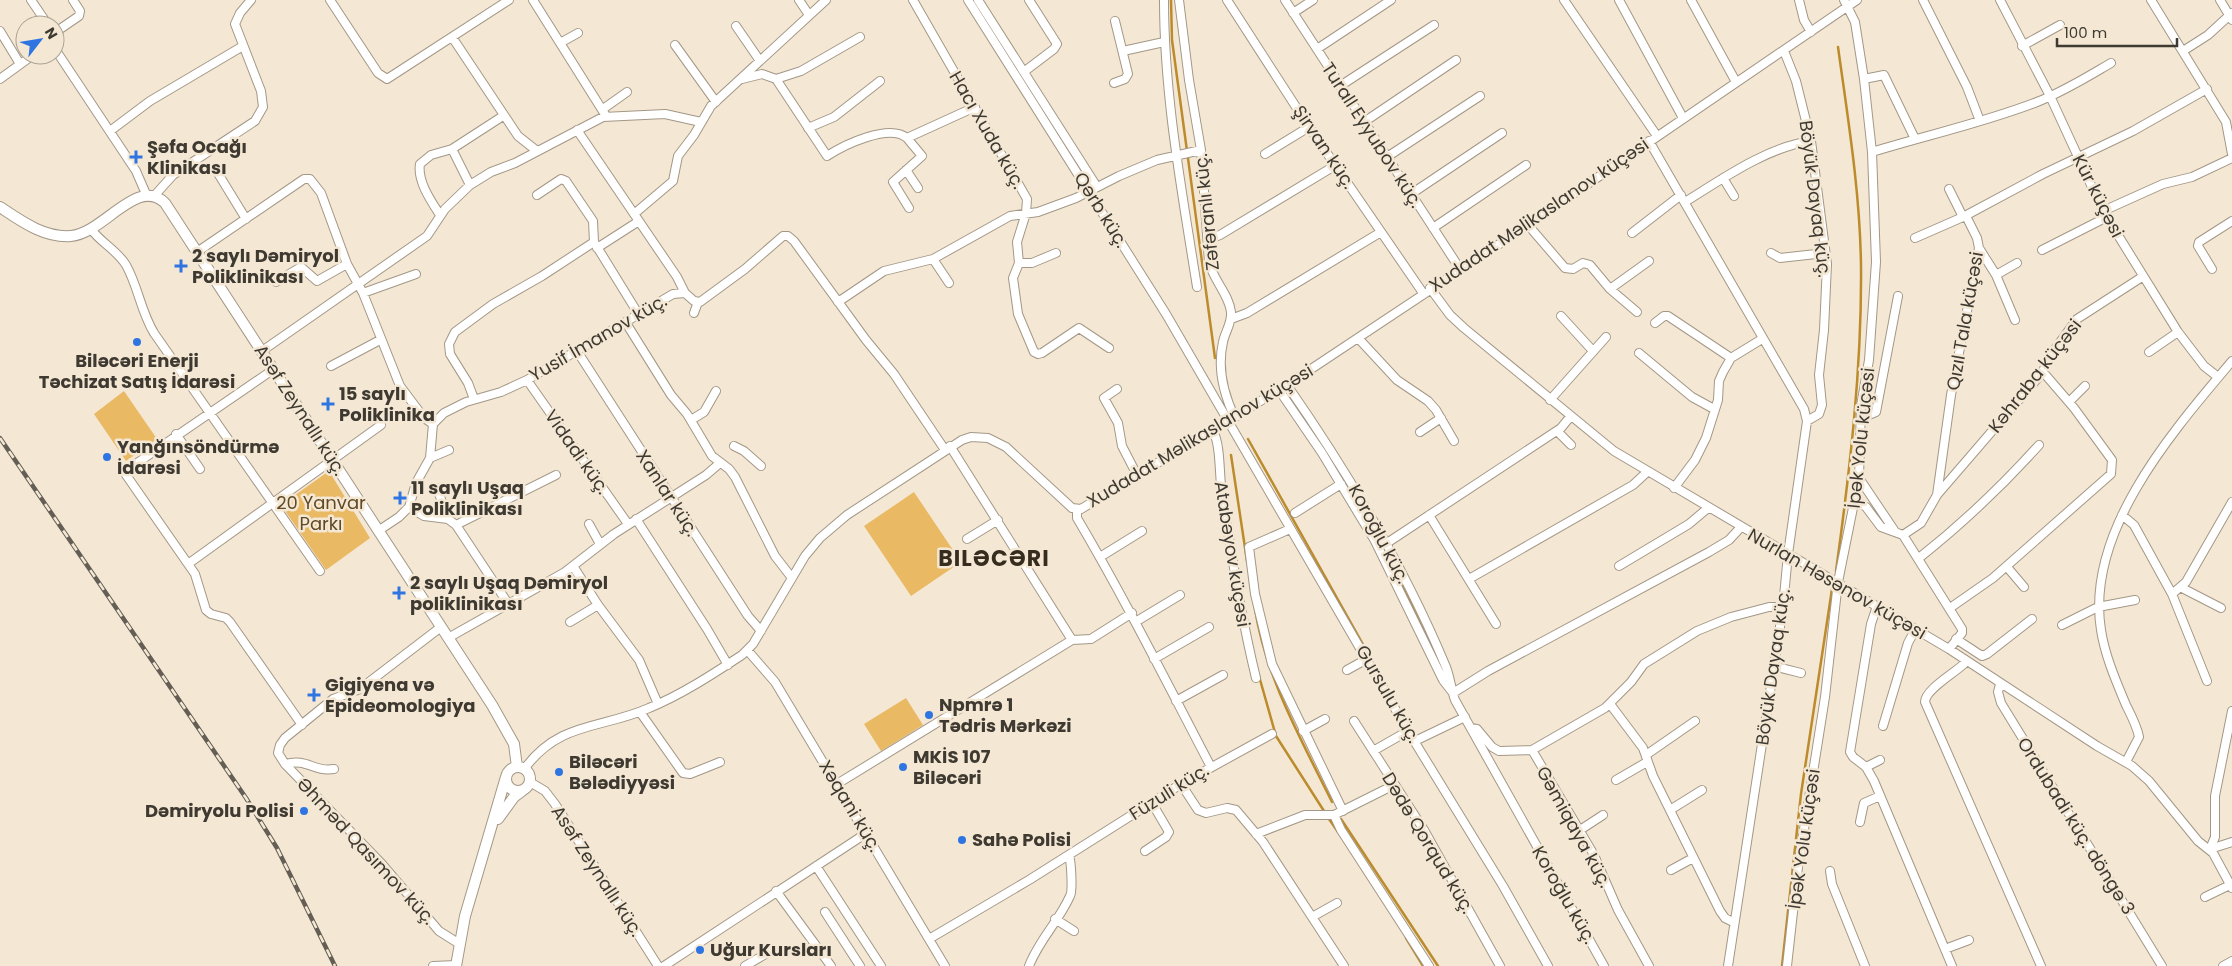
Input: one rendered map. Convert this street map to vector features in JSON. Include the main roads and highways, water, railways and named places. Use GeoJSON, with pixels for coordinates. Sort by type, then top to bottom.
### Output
{"type":"FeatureCollection","features":[{"type":"Feature","properties":{"kind":"main road","name":"Asəf Zeynallı küç."},"geometry":{"type":"LineString","coordinates":[[0,207],[33,227],[58,236],[75,235],[91,229],[150,195],[172,212],[510,736],[521,768]]}},
{"type":"Feature","properties":{"kind":"main road"},"geometry":{"type":"LineString","coordinates":[[456,965],[458,944],[465,916],[506,777],[510,770],[521,768],[530,776],[530,782],[514,797],[493,826]]}},
{"type":"Feature","properties":{"kind":"main road"},"geometry":{"type":"LineString","coordinates":[[506,777],[511,788],[522,790]]}},
{"type":"Feature","properties":{"kind":"waterway"},"geometry":{"type":"LineString","coordinates":[[1171,0],[1172,40],[1215,358]]}},
{"type":"Feature","properties":{"kind":"waterway"},"geometry":{"type":"LineString","coordinates":[[1836,571],[1854,418],[1861,304],[1860,238],[1856,183],[1838,47]]}},
{"type":"Feature","properties":{"kind":"waterway"},"geometry":{"type":"LineString","coordinates":[[1048,117],[1090,186]]}},
{"type":"Feature","properties":{"kind":"waterway"},"geometry":{"type":"LineString","coordinates":[[1292,400],[1325,449],[1385,550],[1441,667]]}},
{"type":"Feature","properties":{"kind":"waterway"},"geometry":{"type":"LineString","coordinates":[[1248,439],[1398,707]]}},
{"type":"Feature","properties":{"kind":"waterway"},"geometry":{"type":"LineString","coordinates":[[1231,455],[1247,561]]}},
{"type":"Feature","properties":{"kind":"waterway"},"geometry":{"type":"LineString","coordinates":[[1224,482],[1227,501]]}},
{"type":"Feature","properties":{"kind":"waterway"},"geometry":{"type":"LineString","coordinates":[[1782,966],[1801,794],[1832,589]]}},
{"type":"Feature","properties":{"kind":"waterway"},"geometry":{"type":"LineString","coordinates":[[1255,609],[1260,635],[1276,684],[1332,802]]}},
{"type":"Feature","properties":{"kind":"waterway"},"geometry":{"type":"LineString","coordinates":[[1259,676],[1276,736],[1324,811]]}},
{"type":"Feature","properties":{"kind":"waterway"},"geometry":{"type":"LineString","coordinates":[[1329,819],[1338,832]]}},
{"type":"Feature","properties":{"kind":"waterway"},"geometry":{"type":"LineString","coordinates":[[1341,819],[1438,966]]}},
{"type":"Feature","properties":{"kind":"waterway"},"geometry":{"type":"LineString","coordinates":[[1406,938],[1423,966]]}},
{"type":"Feature","properties":{"kind":"railway"},"geometry":{"type":"LineString","coordinates":[[0,438],[246,798],[277,848],[335,966]]}},
{"type":"Feature","properties":{"kind":"place","name":"Şəfa Ocağı Klinikası"},"geometry":{"type":"Point","coordinates":[136,157]}},
{"type":"Feature","properties":{"kind":"place","name":"2 saylı Dəmiryol Poliklinikası"},"geometry":{"type":"Point","coordinates":[181,266]}},
{"type":"Feature","properties":{"kind":"place","name":"Biləcəri Enerji Təchizat Satış İdarəsi"},"geometry":{"type":"Point","coordinates":[137,342]}},
{"type":"Feature","properties":{"kind":"place","name":"15 saylı Poliklinika"},"geometry":{"type":"Point","coordinates":[328,404]}},
{"type":"Feature","properties":{"kind":"place","name":"Yanğınsöndürmə İdarəsi"},"geometry":{"type":"Point","coordinates":[107,457]}},
{"type":"Feature","properties":{"kind":"place","name":"11 saylı Uşaq Poliklinikası"},"geometry":{"type":"Point","coordinates":[400,498]}},
{"type":"Feature","properties":{"kind":"place","name":"2 saylı Uşaq Dəmiryol poliklinikası"},"geometry":{"type":"Point","coordinates":[399,593]}},
{"type":"Feature","properties":{"kind":"place","name":"Gigiyena və Epideomologiya"},"geometry":{"type":"Point","coordinates":[314,695]}},
{"type":"Feature","properties":{"kind":"place","name":"Npmrə 1 Tədris Mərkəzi"},"geometry":{"type":"Point","coordinates":[929,715]}},
{"type":"Feature","properties":{"kind":"place","name":"MKİS 107 Biləcəri"},"geometry":{"type":"Point","coordinates":[903,767]}},
{"type":"Feature","properties":{"kind":"place","name":"Biləcəri Bələdiyyəsi"},"geometry":{"type":"Point","coordinates":[559,772]}},
{"type":"Feature","properties":{"kind":"place","name":"Dəmiryolu Polisi"},"geometry":{"type":"Point","coordinates":[304,811]}},
{"type":"Feature","properties":{"kind":"place","name":"Sahə Polisi"},"geometry":{"type":"Point","coordinates":[962,840]}},
{"type":"Feature","properties":{"kind":"place","name":"Uğur Kursları"},"geometry":{"type":"Point","coordinates":[700,950]}},
{"type":"Feature","properties":{"kind":"district","name":"BILƏCƏRI"},"geometry":{"type":"Point","coordinates":[994,558]}},
{"type":"Feature","properties":{"kind":"park label","name":"20 Yanvar Parkı"},"geometry":{"type":"Point","coordinates":[321,513]}}]}
